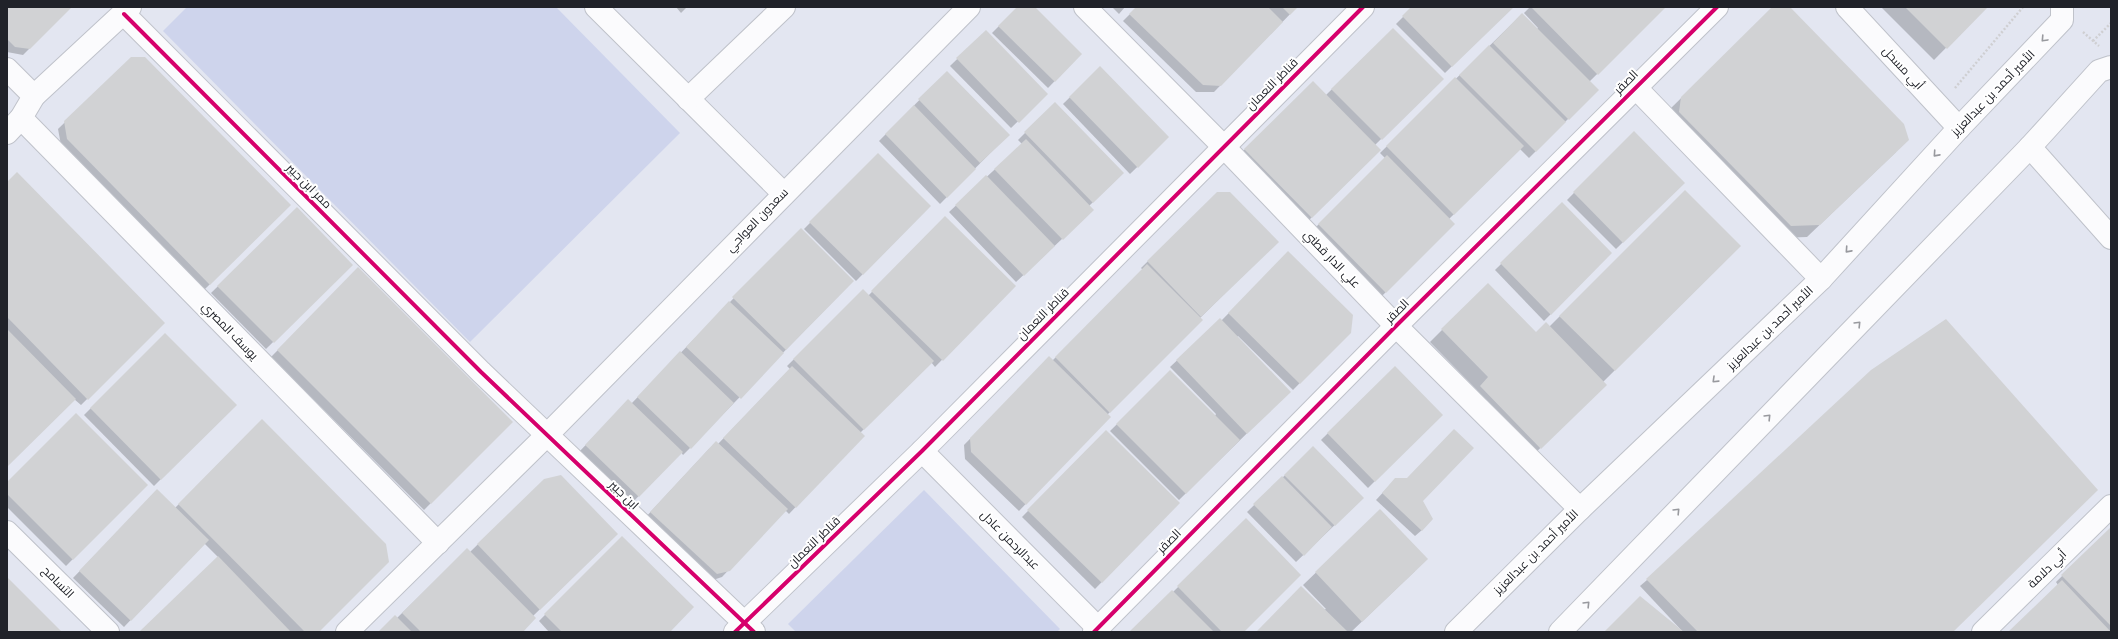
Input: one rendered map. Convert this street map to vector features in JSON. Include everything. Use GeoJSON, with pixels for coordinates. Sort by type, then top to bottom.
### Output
{"type":"FeatureCollection","features":[{"type":"Feature","properties":{"kind":"street"},"geometry":{"type":"LineString","coordinates":[[596,7],[784,194]]}},
{"type":"Feature","properties":{"kind":"street"},"geometry":{"type":"LineString","coordinates":[[688,99],[784,7]]}},
{"type":"Feature","properties":{"kind":"street","name":"سعدون العواجي"},"geometry":{"type":"LineString","coordinates":[[347,632],[547,435],[969,7]]}},
{"type":"Feature","properties":{"kind":"street","name":"علي الدار قطني"},"geometry":{"type":"LineString","coordinates":[[1085,7],[1223,146],[1396,326],[1580,509]]}},
{"type":"Feature","properties":{"kind":"street","name":"قناطر النعمان"},"geometry":{"type":"LineString","coordinates":[[745,629],[1223,146],[1363,7]]}},
{"type":"Feature","properties":{"kind":"street","name":"الصقر"},"geometry":{"type":"LineString","coordinates":[[1096,630],[1396,326],[1717,7]]}},
{"type":"Feature","properties":{"kind":"street","name":"أبي مسحل"},"geometry":{"type":"LineString","coordinates":[[1847,7],[1959,128]]}},
{"type":"Feature","properties":{"kind":"street","name":"الأمير أحمد بن عبدالعزيز"},"geometry":{"type":"LineString","coordinates":[[1456,632],[1580,509],[1821,279],[1959,128],[2062,20],[2062,7]]}},
{"type":"Feature","properties":{"kind":"street"},"geometry":{"type":"LineString","coordinates":[[14,126],[34,96],[127,10]]}},
{"type":"Feature","properties":{"kind":"street","name":"ممر ابن جبير"},"geometry":{"type":"LineString","coordinates":[[127,10],[480,372]]}},
{"type":"Feature","properties":{"kind":"street"},"geometry":{"type":"LineString","coordinates":[[1560,632],[2030,147],[2099,71],[2111,67]]}},
{"type":"Feature","properties":{"kind":"street"},"geometry":{"type":"LineString","coordinates":[[7,69],[34,96]]}},
{"type":"Feature","properties":{"kind":"street"},"geometry":{"type":"LineString","coordinates":[[1635,87],[1821,279]]}},
{"type":"Feature","properties":{"kind":"street","name":"يوسف المصري"},"geometry":{"type":"LineString","coordinates":[[14,126],[438,543]]}},
{"type":"Feature","properties":{"kind":"street"},"geometry":{"type":"LineString","coordinates":[[2030,147],[2111,238]]}},
{"type":"Feature","properties":{"kind":"street","name":"ابن جبير"},"geometry":{"type":"LineString","coordinates":[[480,372],[547,435],[745,629]]}},
{"type":"Feature","properties":{"kind":"street","name":"عبدالرحمن عادل"},"geometry":{"type":"LineString","coordinates":[[922,451],[1096,630]]}},
{"type":"Feature","properties":{"kind":"street","name":"أبي دلامة"},"geometry":{"type":"LineString","coordinates":[[1983,632],[2111,506]]}},
{"type":"Feature","properties":{"kind":"street","name":"التسامح"},"geometry":{"type":"LineString","coordinates":[[7,532],[108,632]]}},
{"type":"Feature","properties":{"kind":"path"},"geometry":{"type":"LineString","coordinates":[[1939,106],[2023,7]]}},
{"type":"Feature","properties":{"kind":"path"},"geometry":{"type":"LineString","coordinates":[[2093,41],[2111,23]]}},
{"type":"Feature","properties":{"kind":"shaded area"},"geometry":{"type":"Polygon","coordinates":[[[187,7],[556,7],[680,133],[470,342],[163,31],[187,7]]]}},
{"type":"Feature","properties":{"kind":"shaded area"},"geometry":{"type":"Polygon","coordinates":[[[924,490],[1060,629],[1057,632],[796,632],[788,624],[924,490]]]}},
{"type":"Feature","properties":{"kind":"building"},"geometry":{"type":"Polygon","coordinates":[[[7,7],[72,7],[30,49],[15,47],[7,39],[7,7]]]}},
{"type":"Feature","properties":{"kind":"building"},"geometry":{"type":"Polygon","coordinates":[[[1017,7],[1035,7],[1082,54],[1055,82],[998,26],[1017,7]]]}},
{"type":"Feature","properties":{"kind":"building"},"geometry":{"type":"Polygon","coordinates":[[[1136,7],[1268,7],[1283,22],[1221,86],[1203,85],[1129,14],[1136,7]]]}},
{"type":"Feature","properties":{"kind":"building"},"geometry":{"type":"Polygon","coordinates":[[[1282,7],[1298,7],[1290,15],[1282,7]]]}},
{"type":"Feature","properties":{"kind":"building"},"geometry":{"type":"Polygon","coordinates":[[[1411,7],[1514,7],[1452,67],[1402,16],[1411,7]]]}},
{"type":"Feature","properties":{"kind":"building"},"geometry":{"type":"Polygon","coordinates":[[[1531,7],[1666,7],[1598,75],[1531,7]]]}},
{"type":"Feature","properties":{"kind":"building"},"geometry":{"type":"Polygon","coordinates":[[[1772,7],[1790,7],[1904,124],[1909,140],[1820,225],[1791,226],[1679,112],[1681,97],[1772,7]]]}},
{"type":"Feature","properties":{"kind":"building"},"geometry":{"type":"Polygon","coordinates":[[[1905,7],[1988,7],[1947,49],[1905,7]]]}},
{"type":"Feature","properties":{"kind":"building"},"geometry":{"type":"Polygon","coordinates":[[[1522,13],[1599,90],[1569,120],[1493,43],[1522,13]]]}},
{"type":"Feature","properties":{"kind":"building"},"geometry":{"type":"Polygon","coordinates":[[[1393,28],[1444,79],[1382,140],[1331,89],[1393,28]]]}},
{"type":"Feature","properties":{"kind":"building"},"geometry":{"type":"Polygon","coordinates":[[[986,30],[1048,94],[1019,123],[956,58],[986,30]]]}},
{"type":"Feature","properties":{"kind":"building"},"geometry":{"type":"Polygon","coordinates":[[[1489,45],[1566,122],[1536,152],[1459,75],[1489,45]]]}},
{"type":"Feature","properties":{"kind":"building"},"geometry":{"type":"Polygon","coordinates":[[[131,57],[145,57],[291,205],[210,285],[67,139],[64,121],[131,57]]]}},
{"type":"Feature","properties":{"kind":"building"},"geometry":{"type":"Polygon","coordinates":[[[1100,66],[1169,137],[1138,168],[1069,97],[1100,66]]]}},
{"type":"Feature","properties":{"kind":"building"},"geometry":{"type":"Polygon","coordinates":[[[947,71],[1010,135],[980,163],[918,99],[947,71]]]}},
{"type":"Feature","properties":{"kind":"building"},"geometry":{"type":"Polygon","coordinates":[[[1455,77],[1524,146],[1454,215],[1386,146],[1455,77]]]}},
{"type":"Feature","properties":{"kind":"building"},"geometry":{"type":"Polygon","coordinates":[[[1313,81],[1381,150],[1312,218],[1244,149],[1313,81]]]}},
{"type":"Feature","properties":{"kind":"building"},"geometry":{"type":"Polygon","coordinates":[[[1055,102],[1124,173],[1093,203],[1024,132],[1055,102]]]}},
{"type":"Feature","properties":{"kind":"building"},"geometry":{"type":"Polygon","coordinates":[[[914,105],[976,169],[947,198],[885,134],[914,105]]]}},
{"type":"Feature","properties":{"kind":"building"},"geometry":{"type":"Polygon","coordinates":[[[1634,131],[1685,183],[1623,243],[1573,192],[1634,131]]]}},
{"type":"Feature","properties":{"kind":"building"},"geometry":{"type":"Polygon","coordinates":[[[1026,139],[1094,210],[1063,240],[994,169],[1026,139]]]}},
{"type":"Feature","properties":{"kind":"building"},"geometry":{"type":"Polygon","coordinates":[[[878,153],[931,206],[863,275],[809,222],[878,153]]]}},
{"type":"Feature","properties":{"kind":"building"},"geometry":{"type":"Polygon","coordinates":[[[1387,155],[1455,224],[1386,293],[1318,224],[1387,155]]]}},
{"type":"Feature","properties":{"kind":"building"},"geometry":{"type":"Polygon","coordinates":[[[17,172],[165,323],[88,400],[7,317],[7,182],[17,172]]]}},
{"type":"Feature","properties":{"kind":"building"},"geometry":{"type":"Polygon","coordinates":[[[986,175],[1055,246],[1024,276],[955,205],[986,175]]]}},
{"type":"Feature","properties":{"kind":"building"},"geometry":{"type":"Polygon","coordinates":[[[1685,190],[1741,246],[1615,371],[1559,316],[1685,190]]]}},
{"type":"Feature","properties":{"kind":"building"},"geometry":{"type":"Polygon","coordinates":[[[1217,192],[1230,192],[1279,242],[1201,317],[1147,261],[1217,192]]]}},
{"type":"Feature","properties":{"kind":"building"},"geometry":{"type":"Polygon","coordinates":[[[1562,202],[1612,253],[1551,315],[1500,263],[1562,202]]]}},
{"type":"Feature","properties":{"kind":"building"},"geometry":{"type":"Polygon","coordinates":[[[297,207],[353,265],[274,343],[217,286],[297,207]]]}},
{"type":"Feature","properties":{"kind":"building"},"geometry":{"type":"Polygon","coordinates":[[[945,216],[1016,286],[943,361],[871,291],[945,216]]]}},
{"type":"Feature","properties":{"kind":"building"},"geometry":{"type":"Polygon","coordinates":[[[801,228],[854,281],[786,350],[732,297],[801,228]]]}},
{"type":"Feature","properties":{"kind":"building"},"geometry":{"type":"Polygon","coordinates":[[[1288,251],[1353,315],[1351,333],[1300,384],[1228,313],[1288,251]]]}},
{"type":"Feature","properties":{"kind":"building"},"geometry":{"type":"Polygon","coordinates":[[[1147,264],[1203,320],[1110,413],[1055,357],[1147,264]]]}},
{"type":"Feature","properties":{"kind":"building"},"geometry":{"type":"Polygon","coordinates":[[[358,267],[513,422],[431,504],[277,350],[358,267]]]}},
{"type":"Feature","properties":{"kind":"building"},"geometry":{"type":"Polygon","coordinates":[[[1488,283],[1536,332],[1546,322],[1607,385],[1541,449],[1480,386],[1488,377],[1441,329],[1488,283]]]}},
{"type":"Feature","properties":{"kind":"building"},"geometry":{"type":"Polygon","coordinates":[[[863,289],[934,361],[864,430],[793,359],[863,289]]]}},
{"type":"Feature","properties":{"kind":"building"},"geometry":{"type":"Polygon","coordinates":[[[729,301],[784,353],[741,399],[686,347],[729,301]]]}},
{"type":"Feature","properties":{"kind":"building"},"geometry":{"type":"Polygon","coordinates":[[[1220,318],[1291,392],[1247,434],[1176,360],[1220,318]]]}},
{"type":"Feature","properties":{"kind":"building"},"geometry":{"type":"Polygon","coordinates":[[[1946,319],[2098,490],[1953,632],[1698,632],[1646,579],[1871,370],[1946,319]]]}},
{"type":"Feature","properties":{"kind":"building"},"geometry":{"type":"Polygon","coordinates":[[[7,329],[76,399],[7,467],[7,329]]]}},
{"type":"Feature","properties":{"kind":"building"},"geometry":{"type":"Polygon","coordinates":[[[165,333],[237,405],[161,480],[90,408],[165,333]]]}},
{"type":"Feature","properties":{"kind":"building"},"geometry":{"type":"Polygon","coordinates":[[[680,351],[734,403],[691,449],[637,397],[680,351]]]}},
{"type":"Feature","properties":{"kind":"building"},"geometry":{"type":"Polygon","coordinates":[[[1049,356],[1111,417],[1026,505],[971,452],[970,438],[1049,356]]]}},
{"type":"Feature","properties":{"kind":"building"},"geometry":{"type":"Polygon","coordinates":[[[792,366],[865,436],[796,508],[723,438],[792,366]]]}},
{"type":"Feature","properties":{"kind":"building"},"geometry":{"type":"Polygon","coordinates":[[[1395,366],[1443,415],[1375,482],[1327,433],[1395,366]]]}},
{"type":"Feature","properties":{"kind":"building"},"geometry":{"type":"Polygon","coordinates":[[[1170,370],[1240,440],[1186,494],[1116,424],[1170,370]]]}},
{"type":"Feature","properties":{"kind":"building"},"geometry":{"type":"Polygon","coordinates":[[[628,399],[683,452],[639,497],[585,445],[628,399]]]}},
{"type":"Feature","properties":{"kind":"building"},"geometry":{"type":"Polygon","coordinates":[[[76,413],[148,485],[73,560],[7,494],[7,482],[76,413]]]}},
{"type":"Feature","properties":{"kind":"building"},"geometry":{"type":"Polygon","coordinates":[[[262,419],[386,544],[389,562],[319,632],[305,632],[178,504],[262,419]]]}},
{"type":"Feature","properties":{"kind":"building"},"geometry":{"type":"Polygon","coordinates":[[[1454,429],[1474,448],[1423,501],[1433,519],[1422,531],[1382,493],[1395,478],[1407,478],[1454,429]]]}},
{"type":"Feature","properties":{"kind":"building"},"geometry":{"type":"Polygon","coordinates":[[[1106,430],[1180,503],[1102,583],[1027,510],[1106,430]]]}},
{"type":"Feature","properties":{"kind":"building"},"geometry":{"type":"Polygon","coordinates":[[[716,441],[788,509],[730,571],[717,574],[650,512],[716,441]]]}},
{"type":"Feature","properties":{"kind":"building"},"geometry":{"type":"Polygon","coordinates":[[[1313,446],[1364,498],[1335,526],[1284,475],[1313,446]]]}},
{"type":"Feature","properties":{"kind":"building"},"geometry":{"type":"Polygon","coordinates":[[[561,475],[618,534],[540,610],[477,544],[544,479],[561,475]]]}},
{"type":"Feature","properties":{"kind":"building"},"geometry":{"type":"Polygon","coordinates":[[[1282,476],[1332,527],[1304,556],[1253,504],[1282,476]]]}},
{"type":"Feature","properties":{"kind":"building"},"geometry":{"type":"Polygon","coordinates":[[[157,489],[209,540],[131,621],[79,571],[157,489]]]}},
{"type":"Feature","properties":{"kind":"building"},"geometry":{"type":"Polygon","coordinates":[[[1380,509],[1428,559],[1362,622],[1315,572],[1380,509]]]}},
{"type":"Feature","properties":{"kind":"building"},"geometry":{"type":"Polygon","coordinates":[[[1246,518],[1301,575],[1244,632],[1222,632],[1177,586],[1246,518]]]}},
{"type":"Feature","properties":{"kind":"building"},"geometry":{"type":"Polygon","coordinates":[[[2111,527],[2111,626],[2061,575],[2111,527]]]}},
{"type":"Feature","properties":{"kind":"building"},"geometry":{"type":"Polygon","coordinates":[[[622,536],[694,607],[670,632],[562,632],[544,614],[622,536]]]}},
{"type":"Feature","properties":{"kind":"building"},"geometry":{"type":"Polygon","coordinates":[[[467,548],[536,618],[523,632],[421,632],[402,613],[467,548]]]}},
{"type":"Feature","properties":{"kind":"building"},"geometry":{"type":"Polygon","coordinates":[[[218,556],[291,632],[140,631],[218,556]]]}},
{"type":"Feature","properties":{"kind":"building"},"geometry":{"type":"Polygon","coordinates":[[[7,577],[62,632],[7,632],[7,577]]]}},
{"type":"Feature","properties":{"kind":"building"},"geometry":{"type":"Polygon","coordinates":[[[2062,580],[2111,632],[2008,632],[2062,580]]]}},
{"type":"Feature","properties":{"kind":"building"},"geometry":{"type":"Polygon","coordinates":[[[1301,586],[1348,632],[1256,632],[1301,586]]]}},
{"type":"Feature","properties":{"kind":"building"},"geometry":{"type":"Polygon","coordinates":[[[1172,590],[1214,632],[1129,632],[1172,590]]]}},
{"type":"Feature","properties":{"kind":"building"},"geometry":{"type":"Polygon","coordinates":[[[1640,596],[1684,632],[1604,632],[1640,596]]]}},
{"type":"Feature","properties":{"kind":"building"},"geometry":{"type":"Polygon","coordinates":[[[395,615],[412,632],[378,632],[395,615]]]}},
{"type":"Feature","properties":{"kind":"cycle path"},"geometry":{"type":"LineString","coordinates":[[735,632],[922,451],[1363,7]]}},
{"type":"Feature","properties":{"kind":"cycle path"},"geometry":{"type":"LineString","coordinates":[[1094,632],[1396,326],[1717,7]]}},
{"type":"Feature","properties":{"kind":"cycle path"},"geometry":{"type":"LineString","coordinates":[[124,14],[481,372],[754,632]]}}]}
